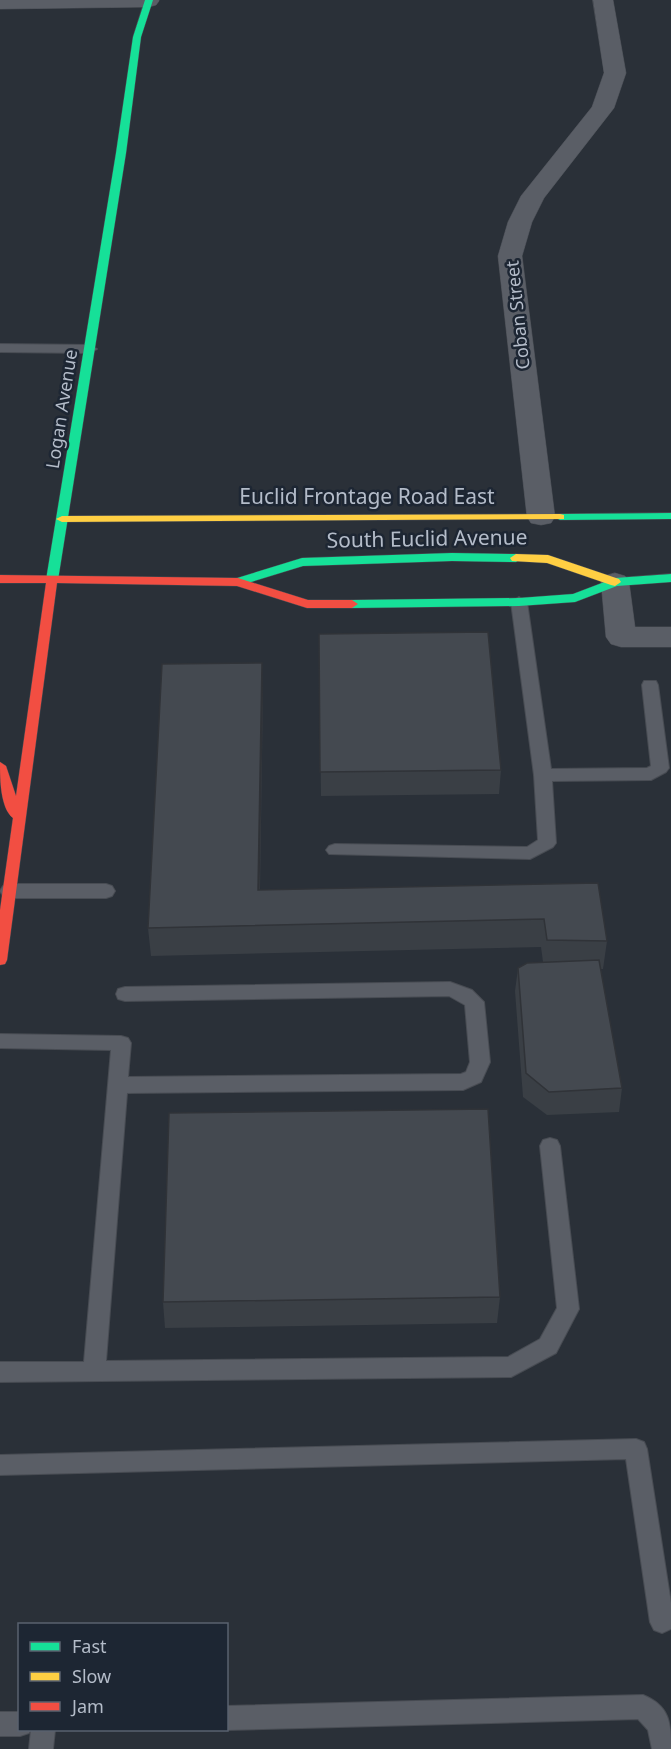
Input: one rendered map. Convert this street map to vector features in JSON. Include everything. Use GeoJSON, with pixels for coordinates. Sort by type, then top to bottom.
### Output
{"type":"FeatureCollection","features":[{"type":"Feature","properties":{"kind":"street","name":"Coban Street"},"geometry":{"type":"LineString","coordinates":[[541,517],[510,256],[520,222],[533,196],[603,108],[615,73],[603,0]]}},
{"type":"Feature","properties":{"kind":"street"},"geometry":{"type":"LineString","coordinates":[[0,3],[149,1]]}},
{"type":"Feature","properties":{"kind":"street","name":"Logan Avenue"},"geometry":{"type":"LineString","coordinates":[[0,960],[9,891],[11,836],[90,349],[137,37],[149,1]]}},
{"type":"Feature","properties":{"kind":"street","name":"Euclid Frontage Road East"},"geometry":{"type":"LineString","coordinates":[[62,519],[671,516]]}},
{"type":"Feature","properties":{"kind":"street","name":"South Euclid Avenue"},"geometry":{"type":"LineString","coordinates":[[238,582],[303,562],[452,558],[548,559],[615,582]]}},
{"type":"Feature","properties":{"kind":"street","name":"South Euclid Avenue"},"geometry":{"type":"LineString","coordinates":[[0,579],[238,582],[307,604],[519,602],[575,598],[615,582],[671,578]]}},
{"type":"Feature","properties":{"kind":"street"},"geometry":{"type":"LineString","coordinates":[[615,582],[621,637],[671,637]]}},
{"type":"Feature","properties":{"kind":"street","name":"Logan Avenue"},"geometry":{"type":"LineString","coordinates":[[0,766],[11,836]]}},
{"type":"Feature","properties":{"kind":"lane"},"geometry":{"type":"LineString","coordinates":[[0,348],[90,349]]}},
{"type":"Feature","properties":{"kind":"lane"},"geometry":{"type":"LineString","coordinates":[[334,850],[530,853],[547,843],[543,776],[519,602]]}},
{"type":"Feature","properties":{"kind":"lane"},"geometry":{"type":"LineString","coordinates":[[543,776],[651,774],[660,768],[650,686]]}},
{"type":"Feature","properties":{"kind":"lane"},"geometry":{"type":"LineString","coordinates":[[9,891],[105,891]]}},
{"type":"Feature","properties":{"kind":"lane"},"geometry":{"type":"LineString","coordinates":[[117,1085],[463,1082],[474,1077],[480,1062],[474,1002],[465,995],[450,989],[125,994]]}},
{"type":"Feature","properties":{"kind":"lane"},"geometry":{"type":"LineString","coordinates":[[0,1041],[121,1043],[94,1371]]}},
{"type":"Feature","properties":{"kind":"lane"},"geometry":{"type":"LineString","coordinates":[[0,1372],[511,1367],[548,1346],[568,1309],[550,1146]]}},
{"type":"Feature","properties":{"kind":"lane"},"geometry":{"type":"LineString","coordinates":[[0,1464],[636,1449],[662,1622]]}},
{"type":"Feature","properties":{"kind":"lane"},"geometry":{"type":"LineString","coordinates":[[228,1718],[643,1707],[659,1724],[664,1749]]}},
{"type":"Feature","properties":{"kind":"lane"},"geometry":{"type":"LineString","coordinates":[[0,1724],[18,1724]]}},
{"type":"Feature","properties":{"kind":"lane"},"geometry":{"type":"LineString","coordinates":[[41,1749],[43,1731]]}},
{"type":"Feature","properties":{"kind":"building"},"geometry":{"type":"Polygon","coordinates":[[[488,632],[501,770],[320,772],[319,634],[488,632]]]}},
{"type":"Feature","properties":{"kind":"building"},"geometry":{"type":"Polygon","coordinates":[[[262,663],[258,890],[598,883],[607,941],[547,940],[544,919],[148,928],[162,664],[262,663]]]}},
{"type":"Feature","properties":{"kind":"building"},"geometry":{"type":"Polygon","coordinates":[[[599,960],[622,1088],[549,1092],[526,1073],[518,968],[527,963],[599,960]]]}},
{"type":"Feature","properties":{"kind":"building"},"geometry":{"type":"Polygon","coordinates":[[[488,1109],[500,1297],[163,1302],[169,1113],[488,1109]]]}},
{"type":"Feature","properties":{"kind":"traffic: fast"},"geometry":{"type":"LineString","coordinates":[[52,580],[121,153],[137,37],[149,0]]}},
{"type":"Feature","properties":{"kind":"traffic: fast"},"geometry":{"type":"LineString","coordinates":[[560,517],[671,516]]}},
{"type":"Feature","properties":{"kind":"traffic: fast"},"geometry":{"type":"LineString","coordinates":[[238,582],[302,562],[452,557],[516,558]]}},
{"type":"Feature","properties":{"kind":"traffic: fast"},"geometry":{"type":"LineString","coordinates":[[352,604],[519,602],[575,598],[615,582],[671,578]]}},
{"type":"Feature","properties":{"kind":"traffic: slow"},"geometry":{"type":"LineString","coordinates":[[62,519],[560,517]]}},
{"type":"Feature","properties":{"kind":"traffic: slow"},"geometry":{"type":"LineString","coordinates":[[516,558],[548,559],[615,582]]}},
{"type":"Feature","properties":{"kind":"traffic: jam"},"geometry":{"type":"LineString","coordinates":[[0,579],[238,582],[307,604],[352,604]]}},
{"type":"Feature","properties":{"kind":"traffic: jam"},"geometry":{"type":"LineString","coordinates":[[0,960],[52,580]]}},
{"type":"Feature","properties":{"kind":"traffic: jam"},"geometry":{"type":"LineString","coordinates":[[0,766],[15,814]]}}]}
